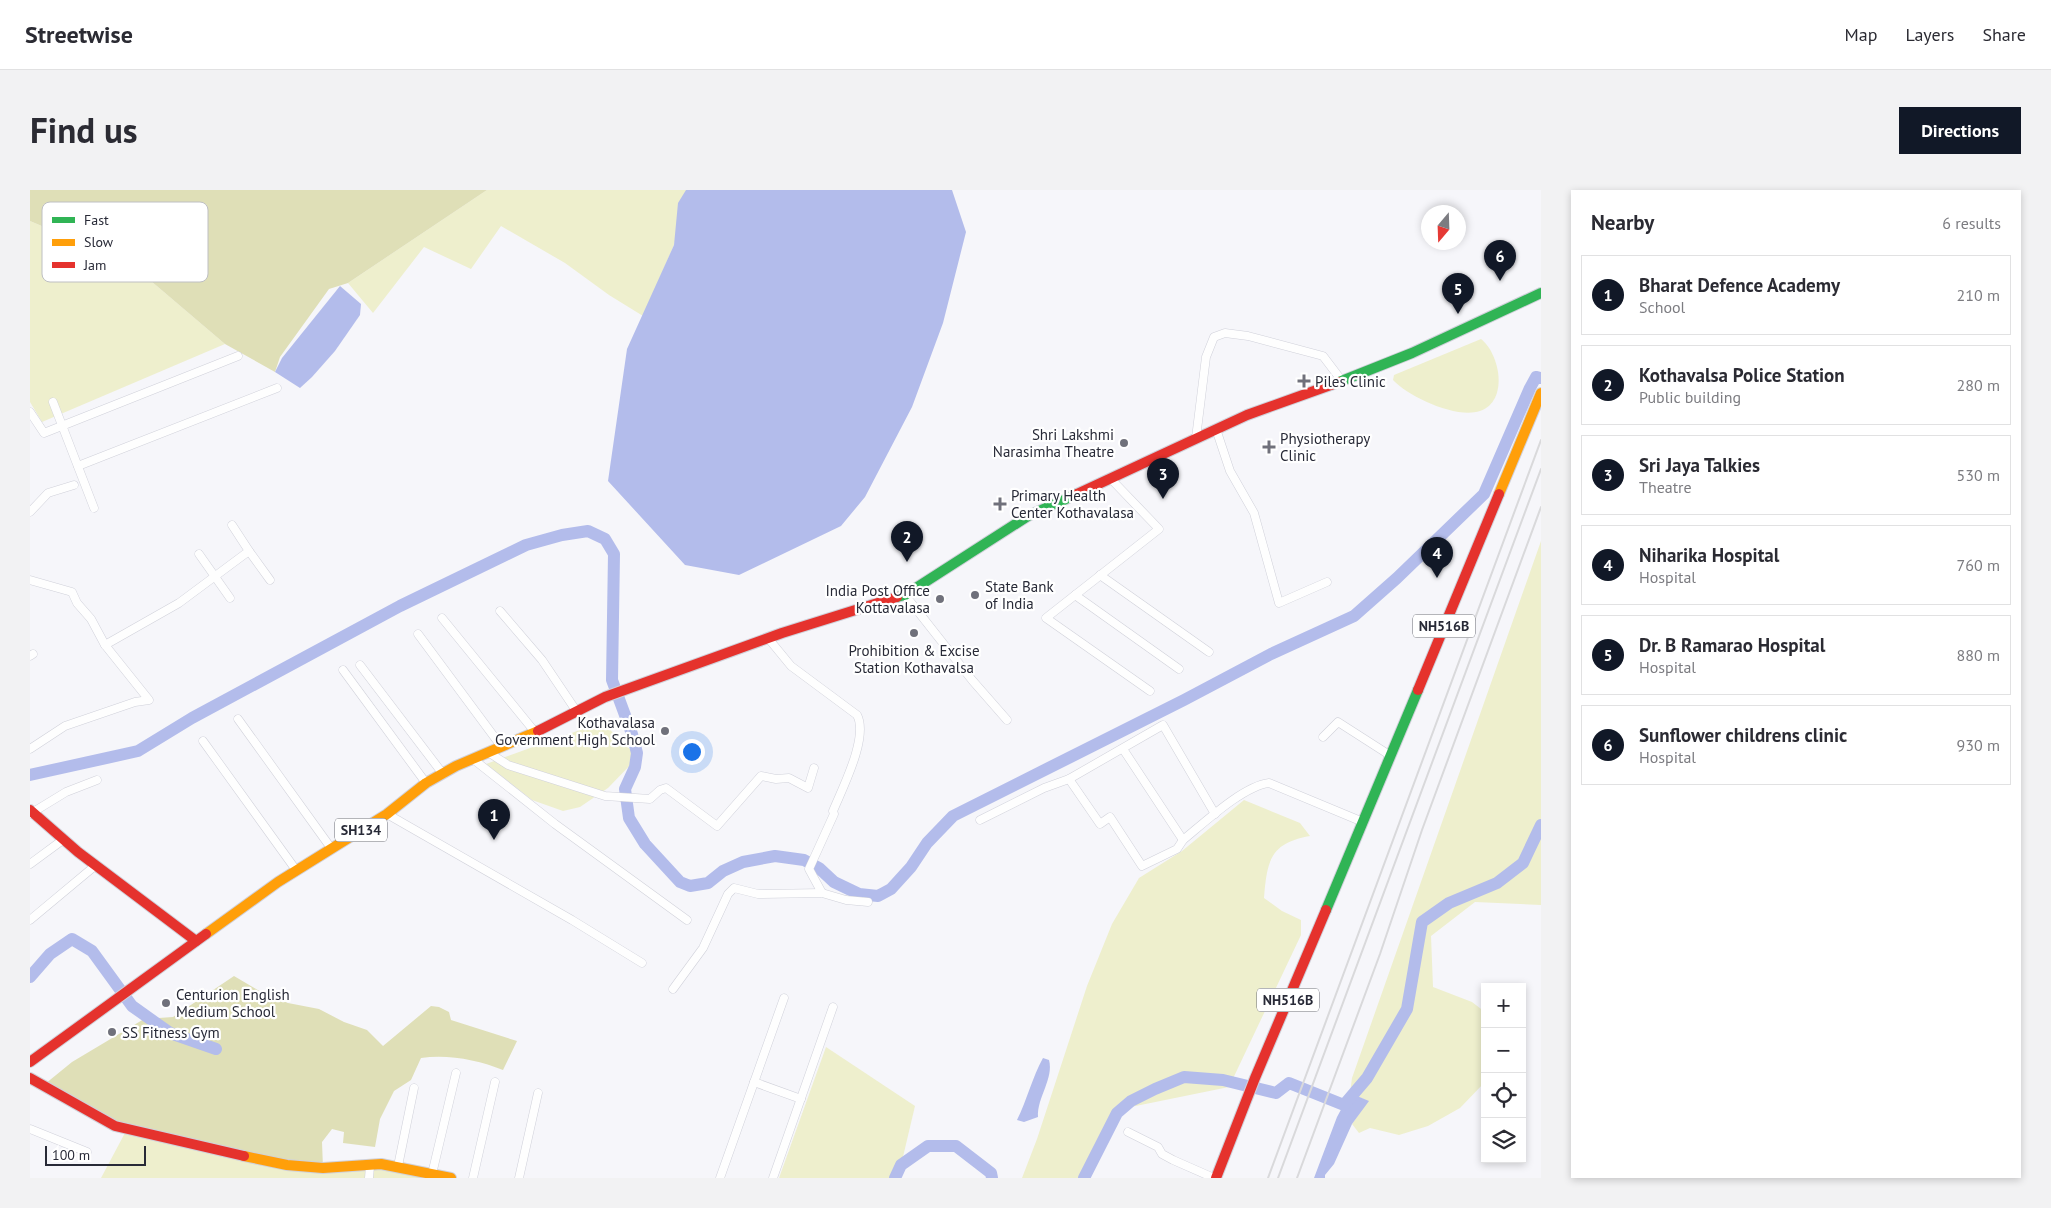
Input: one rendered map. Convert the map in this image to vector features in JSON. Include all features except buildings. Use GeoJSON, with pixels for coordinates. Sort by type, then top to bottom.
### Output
{"type":"FeatureCollection","features":[{"type":"Feature","properties":{"kind":"main road","name":"SH134"},"geometry":{"type":"LineString","coordinates":[[30,1062],[109,1003],[296,870],[387,814],[426,783],[443,774],[500,746],[535,732],[605,697],[768,638],[905,595],[1028,516],[1247,415],[1342,381],[1446,338],[1541,294]]}},
{"type":"Feature","properties":{"kind":"main road","name":"NH516B"},"geometry":{"type":"LineString","coordinates":[[1215,1178],[1254,1078],[1391,756],[1541,393]]}},
{"type":"Feature","properties":{"kind":"main road"},"geometry":{"type":"LineString","coordinates":[[31,812],[96,865],[196,941]]}},
{"type":"Feature","properties":{"kind":"main road"},"geometry":{"type":"LineString","coordinates":[[30,1078],[98,1118],[115,1126],[147,1134],[288,1165],[323,1168],[381,1164],[451,1178]]}},
{"type":"Feature","properties":{"kind":"street"},"geometry":{"type":"LineString","coordinates":[[1196,438],[1206,357],[1214,336],[1225,333],[1248,336],[1323,356],[1342,381]]}},
{"type":"Feature","properties":{"kind":"street"},"geometry":{"type":"LineString","coordinates":[[30,412],[44,433],[238,356]]}},
{"type":"Feature","properties":{"kind":"street"},"geometry":{"type":"LineString","coordinates":[[78,466],[277,388]]}},
{"type":"Feature","properties":{"kind":"street"},"geometry":{"type":"LineString","coordinates":[[53,402],[94,508]]}},
{"type":"Feature","properties":{"kind":"street"},"geometry":{"type":"LineString","coordinates":[[1216,429],[1230,471],[1254,513],[1278,603],[1327,582]]}},
{"type":"Feature","properties":{"kind":"street"},"geometry":{"type":"LineString","coordinates":[[1110,478],[1159,529],[1046,618],[1150,691]]}},
{"type":"Feature","properties":{"kind":"street"},"geometry":{"type":"LineString","coordinates":[[30,512],[48,493],[74,486]]}},
{"type":"Feature","properties":{"kind":"street"},"geometry":{"type":"LineString","coordinates":[[232,525],[270,580]]}},
{"type":"Feature","properties":{"kind":"street"},"geometry":{"type":"LineString","coordinates":[[106,645],[179,603],[249,551]]}},
{"type":"Feature","properties":{"kind":"street"},"geometry":{"type":"LineString","coordinates":[[199,554],[230,598]]}},
{"type":"Feature","properties":{"kind":"street"},"geometry":{"type":"LineString","coordinates":[[1100,575],[1208,652]]}},
{"type":"Feature","properties":{"kind":"street"},"geometry":{"type":"LineString","coordinates":[[30,580],[72,592],[77,603],[91,619],[106,645],[149,700],[135,702],[65,726],[30,749]]}},
{"type":"Feature","properties":{"kind":"street"},"geometry":{"type":"LineString","coordinates":[[905,595],[972,680],[1007,720]]}},
{"type":"Feature","properties":{"kind":"street"},"geometry":{"type":"LineString","coordinates":[[1075,595],[1179,669]]}},
{"type":"Feature","properties":{"kind":"street"},"geometry":{"type":"LineString","coordinates":[[500,611],[542,660],[577,712]]}},
{"type":"Feature","properties":{"kind":"street"},"geometry":{"type":"LineString","coordinates":[[442,618],[535,732]]}},
{"type":"Feature","properties":{"kind":"street"},"geometry":{"type":"LineString","coordinates":[[418,634],[500,746]]}},
{"type":"Feature","properties":{"kind":"street"},"geometry":{"type":"LineString","coordinates":[[768,638],[791,666],[858,715],[861,722],[854,762],[833,811],[834,814],[809,869],[822,893]]}},
{"type":"Feature","properties":{"kind":"street"},"geometry":{"type":"LineString","coordinates":[[360,666],[443,774]]}},
{"type":"Feature","properties":{"kind":"street"},"geometry":{"type":"LineString","coordinates":[[342,670],[426,783]]}},
{"type":"Feature","properties":{"kind":"street"},"geometry":{"type":"LineString","coordinates":[[238,719],[331,848]]}},
{"type":"Feature","properties":{"kind":"street"},"geometry":{"type":"LineString","coordinates":[[1323,737],[1338,722],[1391,756]]}},
{"type":"Feature","properties":{"kind":"street"},"geometry":{"type":"LineString","coordinates":[[980,820],[1044,788],[1069,778],[1164,725],[1215,814]]}},
{"type":"Feature","properties":{"kind":"street"},"geometry":{"type":"LineString","coordinates":[[203,741],[296,870]]}},
{"type":"Feature","properties":{"kind":"street"},"geometry":{"type":"LineString","coordinates":[[1123,749],[1183,840]]}},
{"type":"Feature","properties":{"kind":"street"},"geometry":{"type":"LineString","coordinates":[[488,752],[508,766],[605,796],[650,799],[660,790],[666,788],[718,826],[761,776],[776,779],[788,778],[808,788],[814,768]]}},
{"type":"Feature","properties":{"kind":"street"},"geometry":{"type":"LineString","coordinates":[[473,760],[556,824],[687,920]]}},
{"type":"Feature","properties":{"kind":"street"},"geometry":{"type":"LineString","coordinates":[[1069,778],[1100,824],[1110,817],[1142,866],[1177,849],[1183,840],[1215,814],[1259,784],[1269,783],[1363,822]]}},
{"type":"Feature","properties":{"kind":"street"},"geometry":{"type":"LineString","coordinates":[[31,812],[66,792],[97,780]]}},
{"type":"Feature","properties":{"kind":"street"},"geometry":{"type":"LineString","coordinates":[[387,814],[572,920],[642,963]]}},
{"type":"Feature","properties":{"kind":"street"},"geometry":{"type":"LineString","coordinates":[[30,864],[64,839]]}},
{"type":"Feature","properties":{"kind":"street"},"geometry":{"type":"LineString","coordinates":[[30,920],[96,865]]}},
{"type":"Feature","properties":{"kind":"street"},"geometry":{"type":"LineString","coordinates":[[673,988],[704,948],[728,894],[734,888],[758,894],[822,893],[846,900],[868,902]]}},
{"type":"Feature","properties":{"kind":"street"},"geometry":{"type":"LineString","coordinates":[[720,1178],[784,998]]}},
{"type":"Feature","properties":{"kind":"street"},"geometry":{"type":"LineString","coordinates":[[774,1178],[833,1007]]}},
{"type":"Feature","properties":{"kind":"street"},"geometry":{"type":"LineString","coordinates":[[432,1174],[456,1073]]}},
{"type":"Feature","properties":{"kind":"street"},"geometry":{"type":"LineString","coordinates":[[473,1178],[495,1082]]}},
{"type":"Feature","properties":{"kind":"street"},"geometry":{"type":"LineString","coordinates":[[754,1082],[801,1099]]}},
{"type":"Feature","properties":{"kind":"street"},"geometry":{"type":"LineString","coordinates":[[398,1166],[414,1088]]}},
{"type":"Feature","properties":{"kind":"street"},"geometry":{"type":"LineString","coordinates":[[519,1178],[538,1093]]}},
{"type":"Feature","properties":{"kind":"street"},"geometry":{"type":"LineString","coordinates":[[30,1129],[86,1152]]}},
{"type":"Feature","properties":{"kind":"street"},"geometry":{"type":"LineString","coordinates":[[1128,1132],[1158,1147],[1162,1154],[1173,1160],[1215,1178]]}},
{"type":"Feature","properties":{"kind":"street"},"geometry":{"type":"LineString","coordinates":[[369,1178],[370,1166]]}},
{"type":"Feature","properties":{"kind":"green space"},"geometry":{"type":"Polygon","coordinates":[[[30,190],[487,190],[348,283],[329,289],[280,357],[275,372],[225,344],[152,282],[208,282],[208,202],[42,202],[42,226],[30,221],[30,190]]]}},
{"type":"Feature","properties":{"kind":"green space"},"geometry":{"type":"Polygon","coordinates":[[[487,190],[691,190],[674,245],[643,316],[609,295],[565,263],[501,226],[471,269],[424,247],[373,313],[348,283],[487,190]]]}},
{"type":"Feature","properties":{"kind":"green space"},"geometry":{"type":"Polygon","coordinates":[[[30,221],[42,226],[42,282],[152,282],[225,344],[42,422],[30,402],[30,221]]]}},
{"type":"Feature","properties":{"kind":"green space"},"geometry":{"type":"Polygon","coordinates":[[[1481,339],[1493,355],[1499,377],[1495,398],[1489,406],[1480,411],[1470,413],[1459,412],[1434,405],[1400,387],[1393,380],[1394,375],[1481,339]]]}},
{"type":"Feature","properties":{"kind":"green space"},"geometry":{"type":"Polygon","coordinates":[[[1541,541],[1541,905],[1475,902],[1431,936],[1433,987],[1472,1002],[1481,1009],[1481,1086],[1460,1108],[1428,1126],[1399,1135],[1370,1128],[1359,1133],[1352,1124],[1368,1101],[1350,1093],[1352,1078],[1541,541]]]}},
{"type":"Feature","properties":{"kind":"green space"},"geometry":{"type":"Polygon","coordinates":[[[602,722],[638,757],[608,788],[580,807],[563,811],[532,800],[486,764],[602,722]]]}},
{"type":"Feature","properties":{"kind":"green space"},"geometry":{"type":"Polygon","coordinates":[[[1244,800],[1300,823],[1310,836],[1286,843],[1273,856],[1269,864],[1264,898],[1282,911],[1301,920],[1301,935],[1229,1087],[1121,1109],[1082,1178],[1022,1178],[1037,1139],[1087,986],[1112,924],[1139,878],[1182,851],[1244,800]]]}},
{"type":"Feature","properties":{"kind":"green space"},"geometry":{"type":"Polygon","coordinates":[[[234,976],[261,992],[288,1003],[319,1009],[344,1022],[367,1030],[383,1046],[431,1006],[439,1007],[449,1012],[451,1020],[517,1041],[503,1070],[463,1059],[421,1058],[411,1080],[394,1091],[380,1119],[375,1147],[343,1143],[344,1132],[332,1129],[322,1142],[323,1168],[115,1126],[45,1084],[72,1062],[144,1019],[173,1017],[234,976]]]}},
{"type":"Feature","properties":{"kind":"green space"},"geometry":{"type":"Polygon","coordinates":[[[826,1047],[915,1106],[898,1178],[779,1178],[826,1047]]]}},
{"type":"Feature","properties":{"kind":"green space"},"geometry":{"type":"Polygon","coordinates":[[[126,1131],[287,1165],[370,1166],[451,1178],[101,1178],[126,1131]]]}},
{"type":"Feature","properties":{"kind":"water"},"geometry":{"type":"Polygon","coordinates":[[[686,190],[952,190],[966,232],[943,323],[912,407],[865,497],[841,526],[739,575],[685,565],[608,481],[627,349],[674,245],[678,203],[686,190]]]}},
{"type":"Feature","properties":{"kind":"water"},"geometry":{"type":"Polygon","coordinates":[[[340,286],[361,304],[360,315],[335,351],[300,388],[275,372],[282,358],[340,286]]]}},
{"type":"Feature","properties":{"kind":"water"},"geometry":{"type":"Polygon","coordinates":[[[1043,1058],[1049,1060],[1050,1067],[1038,1110],[1038,1117],[1024,1122],[1017,1120],[1036,1073],[1043,1058]]]}},
{"type":"Feature","properties":{"kind":"water"},"geometry":{"type":"Polygon","coordinates":[[[1350,1093],[1369,1101],[1352,1124],[1334,1164],[1325,1175],[1325,1178],[1314,1178],[1337,1117],[1350,1093]]]}},
{"type":"Feature","properties":{"kind":"waterway"},"geometry":{"type":"LineString","coordinates":[[30,775],[138,751],[192,718],[400,606],[526,545],[562,535],[588,531],[605,539],[614,554],[612,680],[637,753],[635,767],[625,789],[629,818],[645,844],[680,882],[690,886],[708,883],[723,871],[743,862],[775,856],[804,860],[819,868],[834,882],[859,894],[878,896],[891,889],[911,867],[927,843],[953,816],[1271,654],[1354,616],[1397,578],[1484,494],[1530,388],[1536,377],[1541,378]]}},
{"type":"Feature","properties":{"kind":"waterway"},"geometry":{"type":"LineString","coordinates":[[1084,1178],[1117,1113],[1131,1101],[1184,1077],[1223,1080],[1276,1093],[1289,1083],[1344,1105],[1367,1078],[1407,1009],[1422,922],[1449,903],[1497,883],[1523,863],[1541,825]]}},
{"type":"Feature","properties":{"kind":"waterway"},"geometry":{"type":"LineString","coordinates":[[30,977],[50,954],[72,939],[92,951],[132,1006],[170,1033],[216,1049]]}},
{"type":"Feature","properties":{"kind":"waterway"},"geometry":{"type":"LineString","coordinates":[[895,1178],[901,1165],[928,1146],[956,1146],[991,1173],[992,1178]]}},
{"type":"Feature","properties":{"kind":"railway"},"geometry":{"type":"LineString","coordinates":[[1268,1178],[1541,440]]}},
{"type":"Feature","properties":{"kind":"railway"},"geometry":{"type":"LineString","coordinates":[[1278,1178],[1541,469]]}},
{"type":"Feature","properties":{"kind":"railway"},"geometry":{"type":"LineString","coordinates":[[1297,1178],[1541,507]]}},
{"type":"Feature","properties":{"kind":"traffic: fast"},"geometry":{"type":"LineString","coordinates":[[1339,382],[1412,353],[1541,293]]}},
{"type":"Feature","properties":{"kind":"traffic: fast"},"geometry":{"type":"LineString","coordinates":[[897,597],[905,595],[1028,516],[1077,494]]}},
{"type":"Feature","properties":{"kind":"traffic: fast"},"geometry":{"type":"LineString","coordinates":[[1326,910],[1418,690]]}},
{"type":"Feature","properties":{"kind":"traffic: slow"},"geometry":{"type":"LineString","coordinates":[[1499,494],[1541,393]]}},
{"type":"Feature","properties":{"kind":"traffic: slow"},"geometry":{"type":"LineString","coordinates":[[206,934],[278,882],[387,814],[426,783],[456,766],[538,731]]}},
{"type":"Feature","properties":{"kind":"traffic: slow"},"geometry":{"type":"LineString","coordinates":[[244,1156],[287,1165],[323,1168],[381,1164],[451,1178]]}},
{"type":"Feature","properties":{"kind":"traffic: jam"},"geometry":{"type":"LineString","coordinates":[[1077,494],[1247,415],[1339,382]]}},
{"type":"Feature","properties":{"kind":"traffic: jam"},"geometry":{"type":"LineString","coordinates":[[1418,690],[1499,494]]}},
{"type":"Feature","properties":{"kind":"traffic: jam"},"geometry":{"type":"LineString","coordinates":[[538,731],[605,697],[782,633],[897,597]]}},
{"type":"Feature","properties":{"kind":"traffic: jam"},"geometry":{"type":"LineString","coordinates":[[30,810],[78,852],[196,941]]}},
{"type":"Feature","properties":{"kind":"traffic: jam"},"geometry":{"type":"LineString","coordinates":[[1216,1178],[1255,1078],[1326,910]]}},
{"type":"Feature","properties":{"kind":"traffic: jam"},"geometry":{"type":"LineString","coordinates":[[30,1062],[206,934]]}},
{"type":"Feature","properties":{"kind":"traffic: jam"},"geometry":{"type":"LineString","coordinates":[[30,1078],[115,1126],[244,1156]]}},
{"type":"Feature","properties":{"kind":"place","name":"Sunflower childrens clinic"},"geometry":{"type":"Point","coordinates":[1500,281]}},
{"type":"Feature","properties":{"kind":"place","name":"Dr. B Ramarao Hospital"},"geometry":{"type":"Point","coordinates":[1458,314]}},
{"type":"Feature","properties":{"kind":"place","name":"Piles Clinic"},"geometry":{"type":"Point","coordinates":[1304,381]}},
{"type":"Feature","properties":{"kind":"place","name":"Shri Lakshmi Narasimha Theatre"},"geometry":{"type":"Point","coordinates":[1124,443]}},
{"type":"Feature","properties":{"kind":"place","name":"Physiotherapy Clinic"},"geometry":{"type":"Point","coordinates":[1269,447]}},
{"type":"Feature","properties":{"kind":"place","name":"Sri Jaya Talkies"},"geometry":{"type":"Point","coordinates":[1163,499]}},
{"type":"Feature","properties":{"kind":"place","name":"Primary Health Center Kothavalasa"},"geometry":{"type":"Point","coordinates":[1000,504]}},
{"type":"Feature","properties":{"kind":"place","name":"Kothavalsa Police Station"},"geometry":{"type":"Point","coordinates":[907,562]}},
{"type":"Feature","properties":{"kind":"place","name":"Niharika Hospital"},"geometry":{"type":"Point","coordinates":[1437,578]}},
{"type":"Feature","properties":{"kind":"place","name":"State Bank of India"},"geometry":{"type":"Point","coordinates":[975,595]}},
{"type":"Feature","properties":{"kind":"place","name":"India Post Office Kottavalasa"},"geometry":{"type":"Point","coordinates":[940,599]}},
{"type":"Feature","properties":{"kind":"place","name":"Prohibition & Excise Station Kothavalsa"},"geometry":{"type":"Point","coordinates":[914,633]}},
{"type":"Feature","properties":{"kind":"place","name":"Kothavalasa Government High School"},"geometry":{"type":"Point","coordinates":[665,731]}},
{"type":"Feature","properties":{"kind":"place","name":"Bharat Defence Academy"},"geometry":{"type":"Point","coordinates":[494,840]}},
{"type":"Feature","properties":{"kind":"place","name":"Centurion English Medium School"},"geometry":{"type":"Point","coordinates":[166,1003]}},
{"type":"Feature","properties":{"kind":"place","name":"SS Fitness Gym"},"geometry":{"type":"Point","coordinates":[112,1032]}}]}
